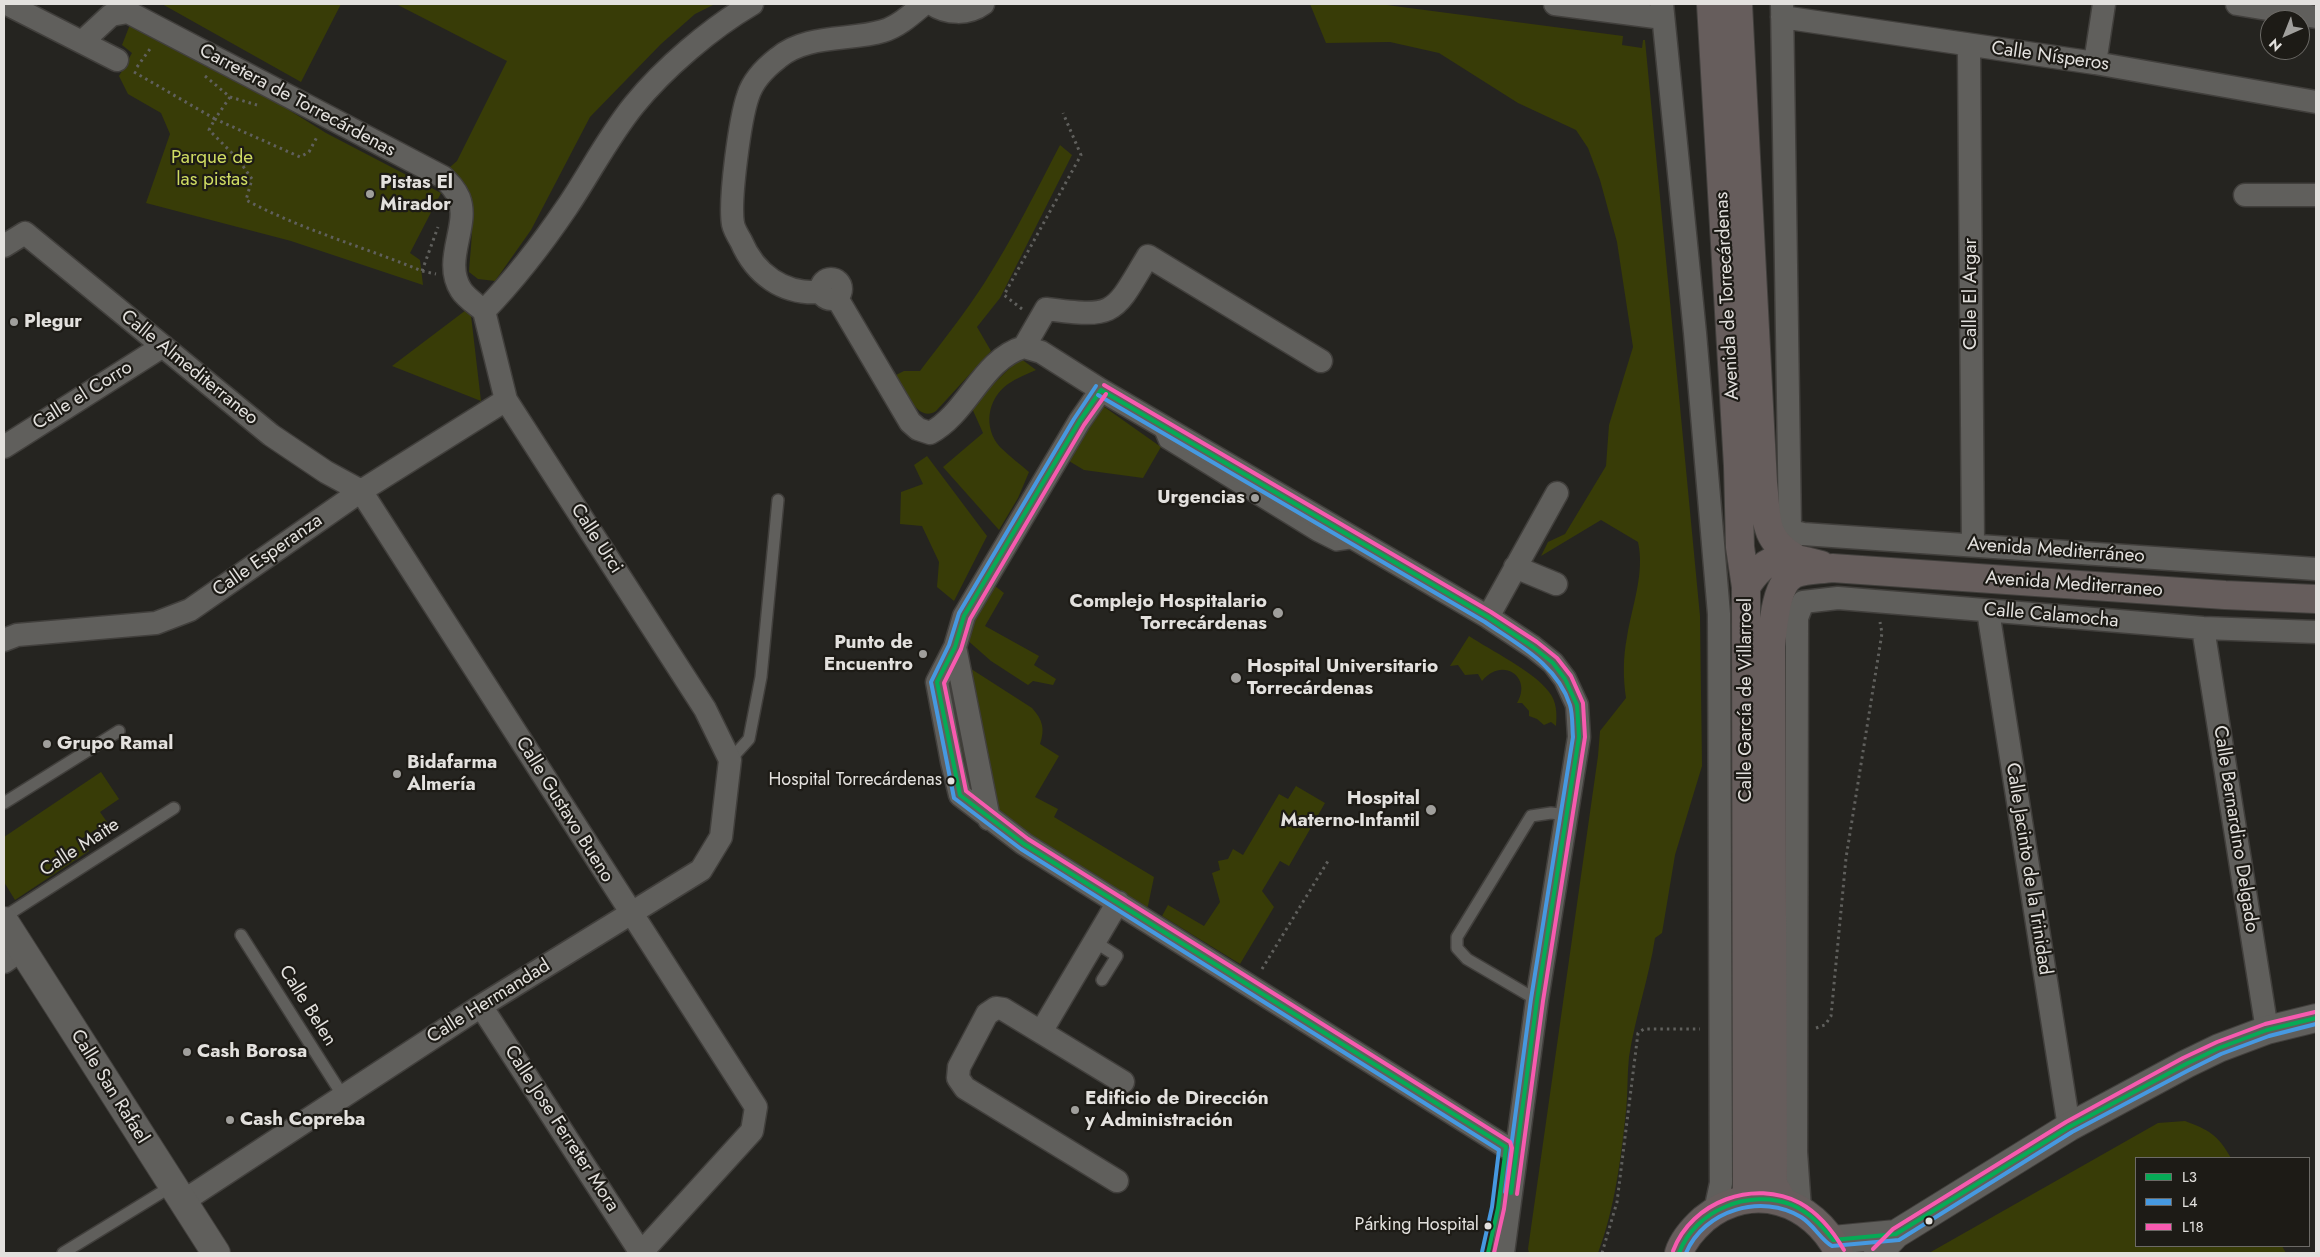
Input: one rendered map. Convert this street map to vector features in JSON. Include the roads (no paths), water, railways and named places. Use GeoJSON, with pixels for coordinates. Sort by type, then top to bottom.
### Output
{"type":"FeatureCollection","features":[{"type":"Feature","properties":{"kind":"main road","name":"Avenida de Torrecárdenas"},"geometry":{"type":"LineString","coordinates":[[1710,4],[1738,466],[1740,548],[1746,587]]}},
{"type":"Feature","properties":{"kind":"main road","name":"Avenida de Torrecárdenas"},"geometry":{"type":"LineString","coordinates":[[1738,4],[1763,483]]}},
{"type":"Feature","properties":{"kind":"main road"},"geometry":{"type":"LineString","coordinates":[[1763,483],[1770,534],[1775,543],[1794,545],[1832,568]]}},
{"type":"Feature","properties":{"kind":"main road"},"geometry":{"type":"LineString","coordinates":[[1763,483],[1762,531],[1771,646]]}},
{"type":"Feature","properties":{"kind":"main road"},"geometry":{"type":"LineString","coordinates":[[1764,564],[1794,545]]}},
{"type":"Feature","properties":{"kind":"main road","name":"Calle García de Villarroel"},"geometry":{"type":"LineString","coordinates":[[1747,1200],[1746,587],[1764,564]]}},
{"type":"Feature","properties":{"kind":"main road","name":"Calle García de Villarroel"},"geometry":{"type":"LineString","coordinates":[[1791,1206],[1773,1184],[1771,646],[1776,609],[1785,583],[1793,575],[1804,571],[1832,568]]}},
{"type":"Feature","properties":{"kind":"main road","name":"Avenida Mediterraneo"},"geometry":{"type":"LineString","coordinates":[[1832,568],[2225,595],[2316,599]]}},
{"type":"Feature","properties":{"kind":"main road"},"geometry":{"type":"LineString","coordinates":[[1680,1253],[1695,1227],[1715,1211],[1730,1204],[1747,1200],[1765,1199],[1791,1206],[1819,1222],[1836,1247]]}},
{"type":"Feature","properties":{"kind":"street"},"geometry":{"type":"LineString","coordinates":[[7,4],[117,60]]}},
{"type":"Feature","properties":{"kind":"street"},"geometry":{"type":"LineString","coordinates":[[484,311],[505,289],[536,250],[567,207],[616,130],[635,104],[670,68],[704,39],[752,4]]}},
{"type":"Feature","properties":{"kind":"street"},"geometry":{"type":"LineString","coordinates":[[924,4],[906,20],[884,30],[800,46],[780,56],[759,75],[748,96],[732,193],[733,224],[744,249],[758,271],[776,283],[797,290],[829,295],[910,422],[918,428],[930,433],[955,414],[998,362],[1010,351],[1024,347],[1041,352],[1101,390],[1488,617],[1553,663],[1565,679],[1577,705],[1579,737],[1537,1000],[1503,1253]]}},
{"type":"Feature","properties":{"kind":"street"},"geometry":{"type":"LineString","coordinates":[[932,4],[937,8],[961,12],[983,4]]}},
{"type":"Feature","properties":{"kind":"street"},"geometry":{"type":"LineString","coordinates":[[1555,4],[1662,11]]}},
{"type":"Feature","properties":{"kind":"street"},"geometry":{"type":"LineString","coordinates":[[2095,63],[2104,4]]}},
{"type":"Feature","properties":{"kind":"street"},"geometry":{"type":"LineString","coordinates":[[2237,4],[2316,17]]}},
{"type":"Feature","properties":{"kind":"street","name":"Avenida de Torrecárdenas"},"geometry":{"type":"LineString","coordinates":[[1662,11],[1695,333],[1716,575]]}},
{"type":"Feature","properties":{"kind":"street"},"geometry":{"type":"LineString","coordinates":[[1782,11],[1790,528],[1794,545]]}},
{"type":"Feature","properties":{"kind":"street","name":"Calle Nísperos"},"geometry":{"type":"LineString","coordinates":[[1782,11],[1965,44],[2095,63],[2316,102]]}},
{"type":"Feature","properties":{"kind":"street","name":"Carretera de Torrecárdenas"},"geometry":{"type":"LineString","coordinates":[[82,42],[111,15],[128,12],[443,177],[454,188],[460,201],[460,221],[454,251],[454,277],[462,292],[484,311]]}},
{"type":"Feature","properties":{"kind":"street","name":"Calle El Argar"},"geometry":{"type":"LineString","coordinates":[[1965,44],[1969,52],[1972,545]]}},
{"type":"Feature","properties":{"kind":"street"},"geometry":{"type":"LineString","coordinates":[[2245,195],[2316,195]]}},
{"type":"Feature","properties":{"kind":"street","name":"Calle Almediterraneo"},"geometry":{"type":"LineString","coordinates":[[4,246],[25,233],[271,435],[326,472],[361,491]]}},
{"type":"Feature","properties":{"kind":"street"},"geometry":{"type":"LineString","coordinates":[[1024,347],[1046,310],[1099,313],[1114,307],[1123,298],[1148,256],[1321,361]]}},
{"type":"Feature","properties":{"kind":"street","name":"Calle Urci"},"geometry":{"type":"LineString","coordinates":[[484,311],[506,400],[705,709],[730,760]]}},
{"type":"Feature","properties":{"kind":"street","name":"Calle el Corro"},"geometry":{"type":"LineString","coordinates":[[4,447],[163,346]]}},
{"type":"Feature","properties":{"kind":"street"},"geometry":{"type":"LineString","coordinates":[[1101,390],[1079,422],[964,616],[955,647],[937,682],[943,722],[960,795],[1024,844],[1506,1147]]}},
{"type":"Feature","properties":{"kind":"street","name":"Calle Esperanza"},"geometry":{"type":"LineString","coordinates":[[4,640],[17,635],[156,623],[190,610],[361,491],[506,400]]}},
{"type":"Feature","properties":{"kind":"street","name":"Calle Gustavo Bueno"},"geometry":{"type":"LineString","coordinates":[[361,491],[756,1107],[752,1131],[641,1253]]}},
{"type":"Feature","properties":{"kind":"street"},"geometry":{"type":"LineString","coordinates":[[1488,617],[1557,493]]}},
{"type":"Feature","properties":{"kind":"street","name":"Avenida Mediterráneo"},"geometry":{"type":"LineString","coordinates":[[1794,545],[1972,545],[2316,569]]}},
{"type":"Feature","properties":{"kind":"street"},"geometry":{"type":"LineString","coordinates":[[1515,567],[1556,584]]}},
{"type":"Feature","properties":{"kind":"street","name":"Calle García de Villarroel"},"geometry":{"type":"LineString","coordinates":[[1715,1211],[1721,1183],[1719,624],[1716,575]]}},
{"type":"Feature","properties":{"kind":"street","name":"Calle Calamocha"},"geometry":{"type":"LineString","coordinates":[[1791,1206],[1796,1152],[1797,618],[1803,602],[1822,598],[2203,628],[2316,632]]}},
{"type":"Feature","properties":{"kind":"street","name":"Calle Jacinto de la Trinidad"},"geometry":{"type":"LineString","coordinates":[[1988,611],[2069,1127]]}},
{"type":"Feature","properties":{"kind":"street","name":"Calle Bernardino Delgado"},"geometry":{"type":"LineString","coordinates":[[2203,628],[2267,1030]]}},
{"type":"Feature","properties":{"kind":"street","name":"Calle Hermandad"},"geometry":{"type":"LineString","coordinates":[[177,1194],[344,1096],[481,1006],[701,870],[721,837],[730,760]]}},
{"type":"Feature","properties":{"kind":"street"},"geometry":{"type":"LineString","coordinates":[[1041,1032],[1118,902]]}},
{"type":"Feature","properties":{"kind":"street","name":"Calle San Rafael"},"geometry":{"type":"LineString","coordinates":[[4,919],[13,956],[216,1253]]}},
{"type":"Feature","properties":{"kind":"street","name":"Calle Jose Ferreter Mora"},"geometry":{"type":"LineString","coordinates":[[481,1006],[641,1253]]}},
{"type":"Feature","properties":{"kind":"street"},"geometry":{"type":"LineString","coordinates":[[1117,1181],[965,1088],[958,1078],[959,1068],[987,1014],[996,1008],[1003,1009],[1123,1082]]}},
{"type":"Feature","properties":{"kind":"street"},"geometry":{"type":"LineString","coordinates":[[1836,1247],[1887,1244],[2069,1127],[2186,1064],[2219,1048],[2267,1030],[2316,1018]]}},
{"type":"Feature","properties":{"kind":"street"},"geometry":{"type":"LineString","coordinates":[[1488,1253],[1498,1208],[1506,1147],[1523,1098]]}},
{"type":"Feature","properties":{"kind":"lane"},"geometry":{"type":"LineString","coordinates":[[730,760],[749,739],[761,677],[778,500]]}},
{"type":"Feature","properties":{"kind":"lane"},"geometry":{"type":"LineString","coordinates":[[4,803],[119,731]]}},
{"type":"Feature","properties":{"kind":"lane","name":"Calle Maite"},"geometry":{"type":"LineString","coordinates":[[4,919],[174,808]]}},
{"type":"Feature","properties":{"kind":"lane"},"geometry":{"type":"LineString","coordinates":[[1537,1000],[1467,958],[1457,948],[1457,938],[1530,816],[1551,813],[1567,815]]}},
{"type":"Feature","properties":{"kind":"lane","name":"Calle Belen"},"geometry":{"type":"LineString","coordinates":[[241,935],[344,1096]]}},
{"type":"Feature","properties":{"kind":"lane"},"geometry":{"type":"LineString","coordinates":[[1095,942],[1117,956],[1102,980]]}},
{"type":"Feature","properties":{"kind":"lane","name":"Calle Hermandad"},"geometry":{"type":"LineString","coordinates":[[63,1253],[177,1194]]}},
{"type":"Feature","properties":{"kind":"place","name":"Pistas El Mirador"},"geometry":{"type":"Point","coordinates":[370,194]}},
{"type":"Feature","properties":{"kind":"place","name":"Plegur"},"geometry":{"type":"Point","coordinates":[14,322]}},
{"type":"Feature","properties":{"kind":"place","name":"Urgencias"},"geometry":{"type":"Point","coordinates":[1255,498]}},
{"type":"Feature","properties":{"kind":"place","name":"Complejo Hospitalario Torrecárdenas"},"geometry":{"type":"Point","coordinates":[1278,613]}},
{"type":"Feature","properties":{"kind":"place","name":"Punto de Encuentro"},"geometry":{"type":"Point","coordinates":[923,654]}},
{"type":"Feature","properties":{"kind":"place","name":"Hospital Universitario Torrecárdenas"},"geometry":{"type":"Point","coordinates":[1236,678]}},
{"type":"Feature","properties":{"kind":"place","name":"Grupo Ramal"},"geometry":{"type":"Point","coordinates":[47,744]}},
{"type":"Feature","properties":{"kind":"place","name":"Bidafarma Almería"},"geometry":{"type":"Point","coordinates":[397,774]}},
{"type":"Feature","properties":{"kind":"place","name":"Hospital Torrecárdenas"},"geometry":{"type":"Point","coordinates":[951,781]}},
{"type":"Feature","properties":{"kind":"place","name":"Hospital Materno-Infantil"},"geometry":{"type":"Point","coordinates":[1431,810]}},
{"type":"Feature","properties":{"kind":"place","name":"Cash Borosa"},"geometry":{"type":"Point","coordinates":[187,1052]}},
{"type":"Feature","properties":{"kind":"place","name":"Edificio de Dirección y Administración"},"geometry":{"type":"Point","coordinates":[1075,1110]}},
{"type":"Feature","properties":{"kind":"place","name":"Cash Copreba"},"geometry":{"type":"Point","coordinates":[230,1120]}},
{"type":"Feature","properties":{"kind":"place","name":"Párking Hospital"},"geometry":{"type":"Point","coordinates":[1488,1226]}},
{"type":"Feature","properties":{"kind":"park label","name":"Parque de las pistas"},"geometry":{"type":"Point","coordinates":[212,169]}}]}
